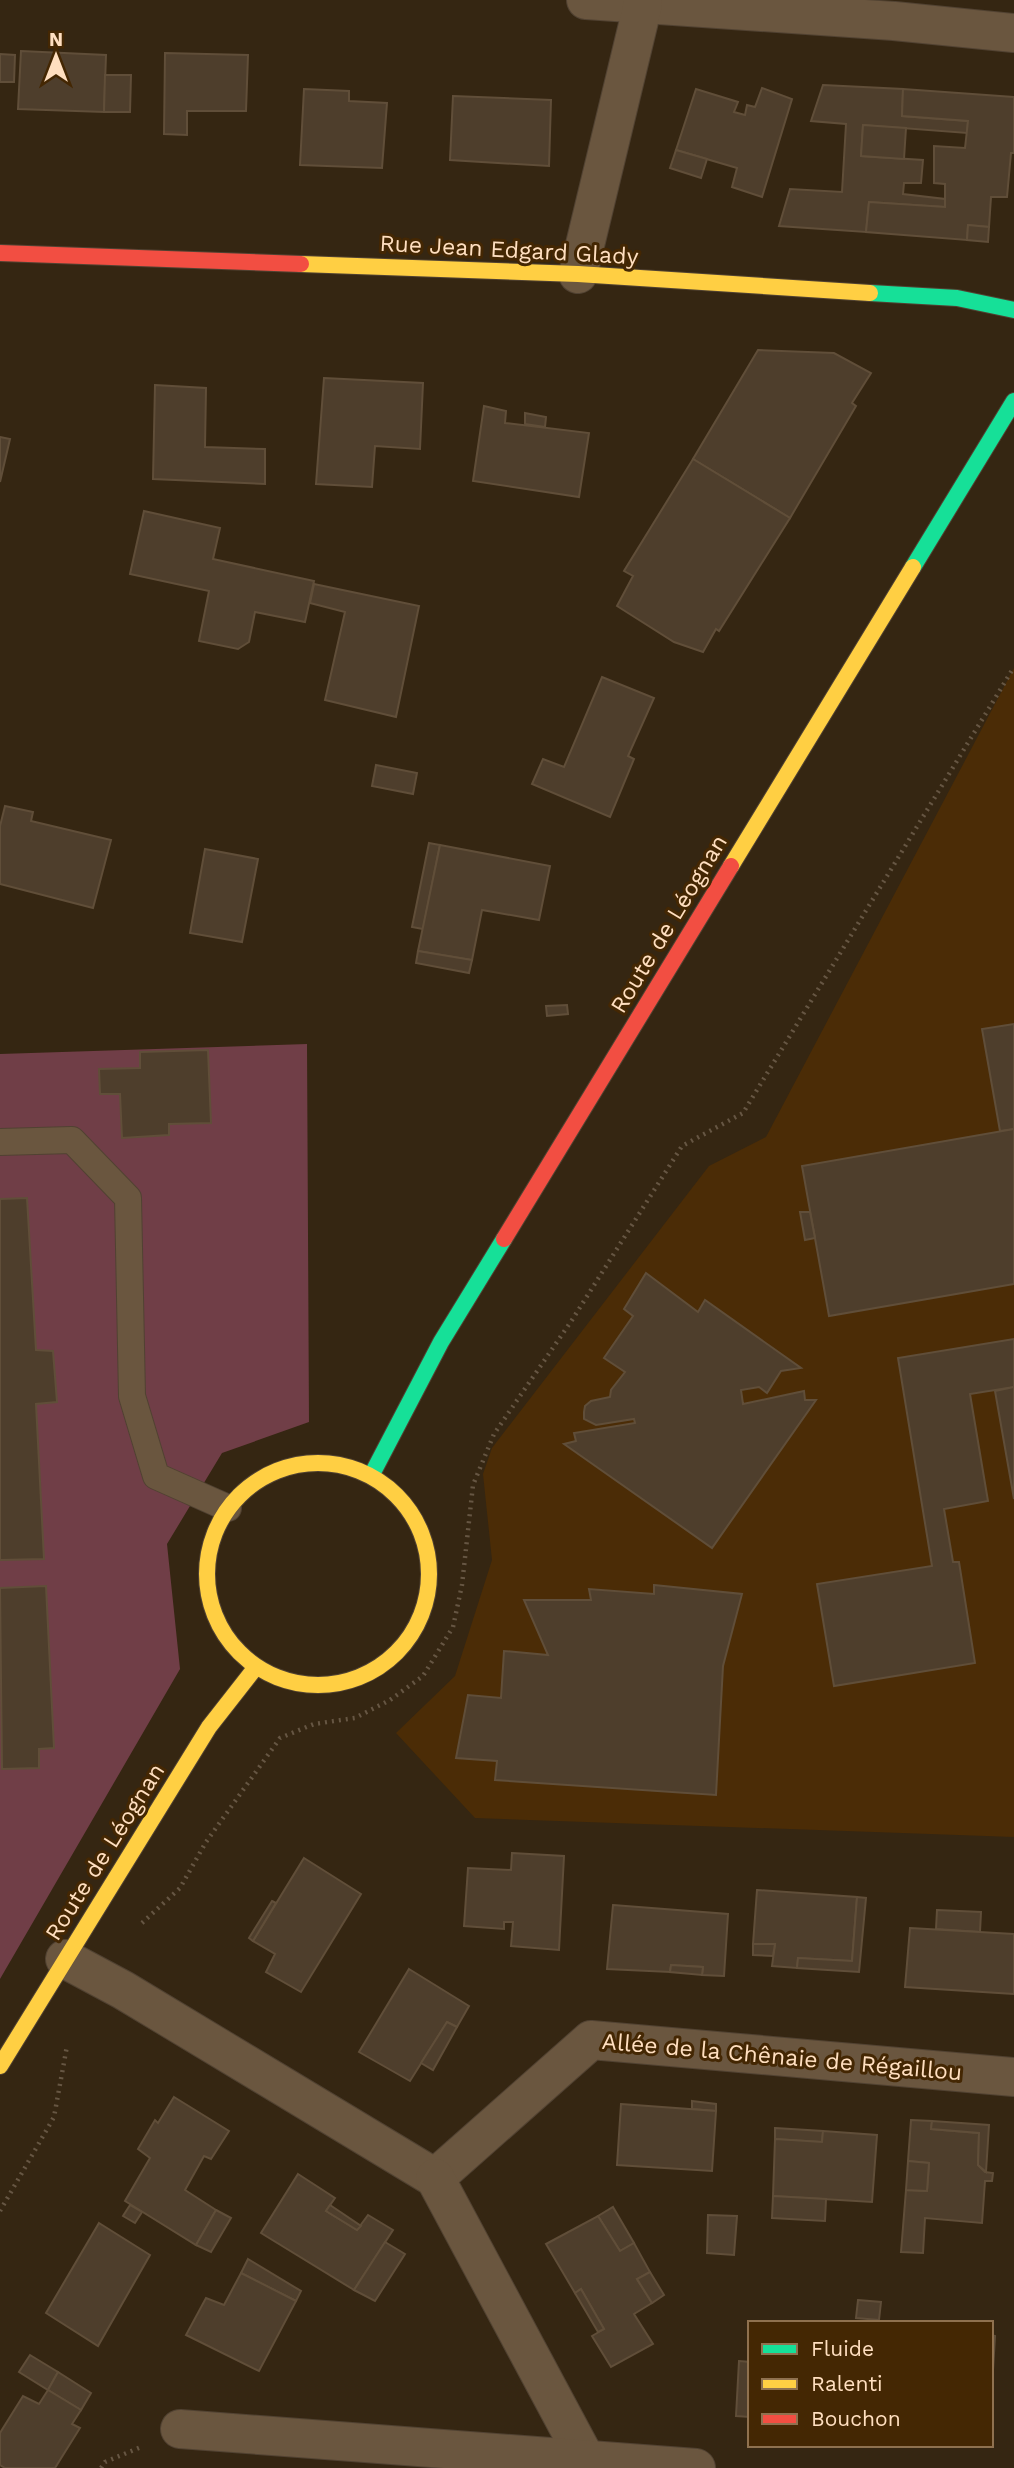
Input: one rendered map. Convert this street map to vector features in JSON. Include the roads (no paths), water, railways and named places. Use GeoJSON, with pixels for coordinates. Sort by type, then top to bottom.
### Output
{"type":"FeatureCollection","features":[{"type":"Feature","properties":{"kind":"main road","name":"Rue Jean Edgard Glady"},"geometry":{"type":"LineString","coordinates":[[0,253],[578,274],[957,298],[1014,310]]}},
{"type":"Feature","properties":{"kind":"main road","name":"Route de Léognan"},"geometry":{"type":"LineString","coordinates":[[371,1476],[441,1342],[1014,401]]}},
{"type":"Feature","properties":{"kind":"main road"},"geometry":{"type":"LineString","coordinates":[[309,1463],[341,1465],[371,1476],[400,1498],[420,1527],[429,1562],[428,1598],[415,1631],[391,1658],[360,1677],[325,1685],[289,1682],[256,1667],[230,1642],[212,1611],[206,1576],[212,1540],[228,1508],[250,1485],[278,1469],[309,1463]]}},
{"type":"Feature","properties":{"kind":"main road","name":"Route de Léognan"},"geometry":{"type":"LineString","coordinates":[[0,2066],[209,1727],[256,1667]]}},
{"type":"Feature","properties":{"kind":"street"},"geometry":{"type":"LineString","coordinates":[[586,0],[898,11],[1014,33]]}},
{"type":"Feature","properties":{"kind":"street"},"geometry":{"type":"LineString","coordinates":[[578,274],[643,2]]}},
{"type":"Feature","properties":{"kind":"street"},"geometry":{"type":"LineString","coordinates":[[65,1959],[103,1979],[435,2178],[586,2460]]}},
{"type":"Feature","properties":{"kind":"street","name":"Allée de la Chênaie de Régaillou"},"geometry":{"type":"LineString","coordinates":[[435,2178],[592,2040],[1014,2077]]}},
{"type":"Feature","properties":{"kind":"street"},"geometry":{"type":"LineString","coordinates":[[180,2429],[696,2468]]}},
{"type":"Feature","properties":{"kind":"lane"},"geometry":{"type":"LineString","coordinates":[[0,1142],[72,1140],[128,1198],[132,1396],[156,1476],[228,1508]]}}]}
